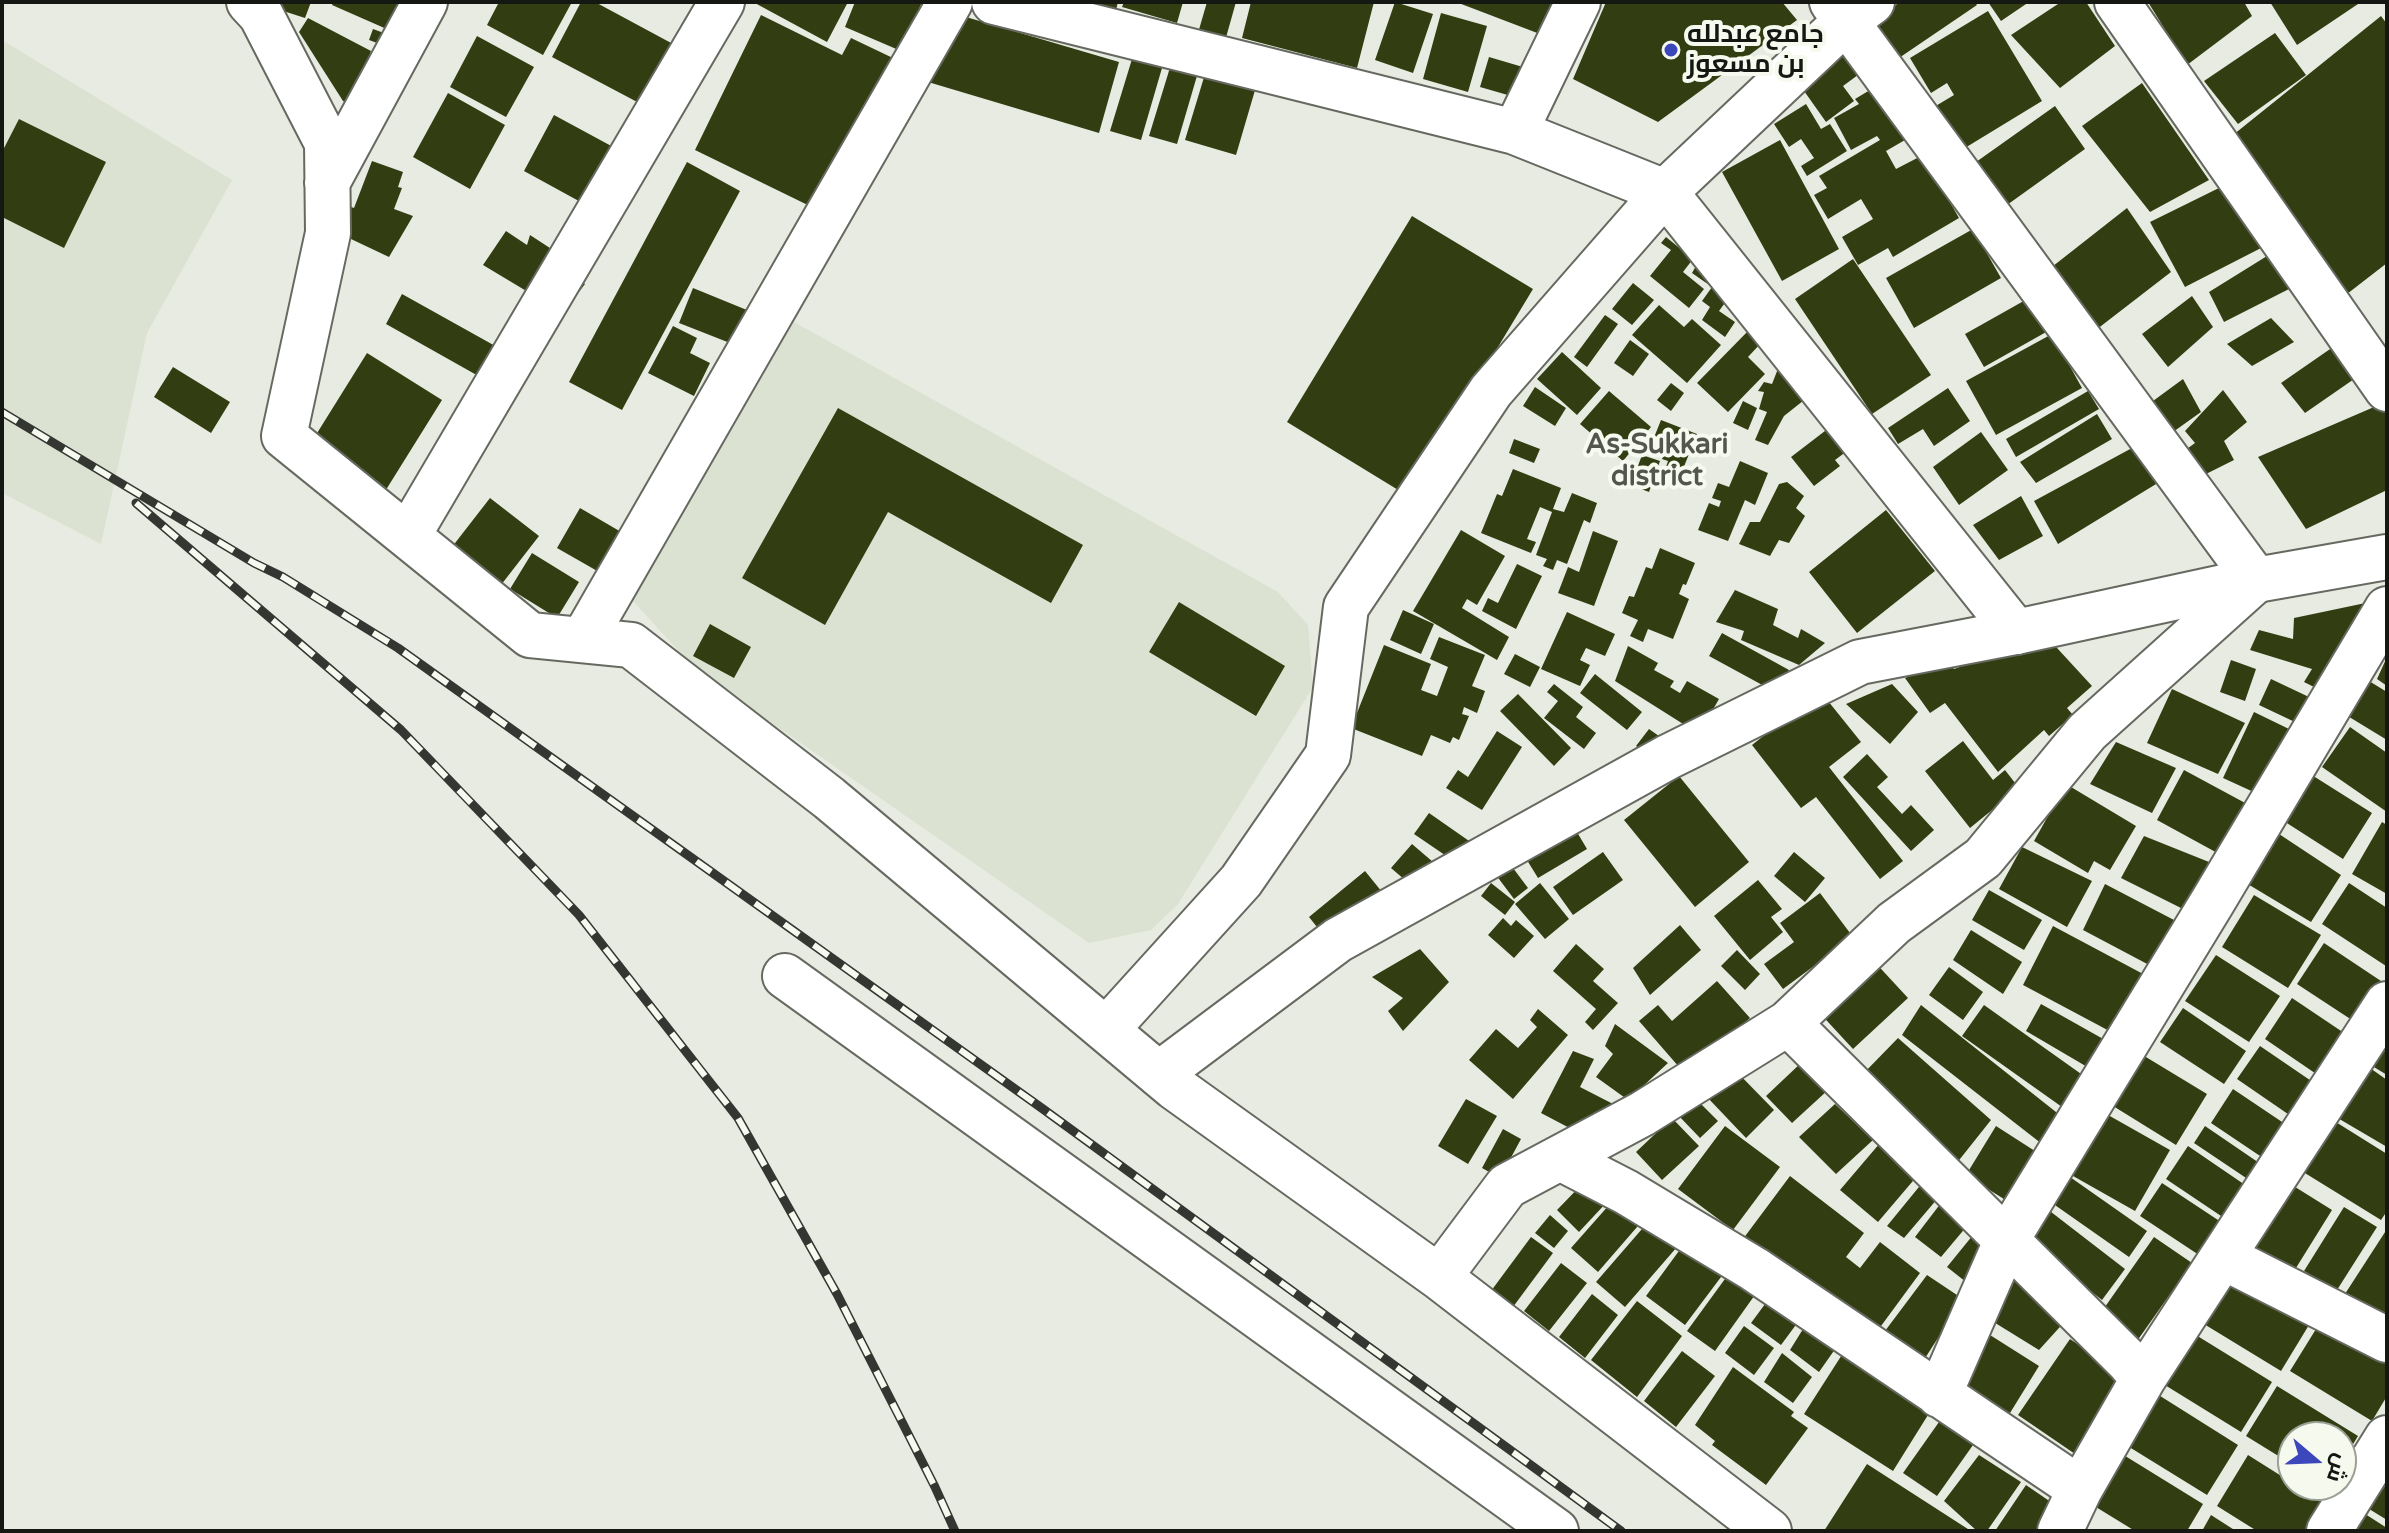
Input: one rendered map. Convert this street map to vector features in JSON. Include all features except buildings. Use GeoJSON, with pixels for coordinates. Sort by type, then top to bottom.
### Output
{"type":"FeatureCollection","features":[{"type":"Feature","properties":{"kind":"street"},"geometry":{"type":"LineString","coordinates":[[249,2],[261,15],[327,143],[328,233],[284,436],[409,534],[530,635],[631,645],[829,798],[1159,1074],[1439,1277],[1769,1531]]}},
{"type":"Feature","properties":{"kind":"street"},"geometry":{"type":"LineString","coordinates":[[327,183],[425,2]]}},
{"type":"Feature","properties":{"kind":"street"},"geometry":{"type":"LineString","coordinates":[[409,534],[722,2]]}},
{"type":"Feature","properties":{"kind":"street"},"geometry":{"type":"LineString","coordinates":[[583,640],[950,2]]}},
{"type":"Feature","properties":{"kind":"street"},"geometry":{"type":"LineString","coordinates":[[994,2],[1515,132],[1665,192],[2016,632]]}},
{"type":"Feature","properties":{"kind":"street"},"geometry":{"type":"LineString","coordinates":[[1515,132],[1578,2]]}},
{"type":"Feature","properties":{"kind":"street"},"geometry":{"type":"LineString","coordinates":[[2117,2],[2387,389]]}},
{"type":"Feature","properties":{"kind":"street"},"geometry":{"type":"LineString","coordinates":[[1106,1030],[1241,881],[1328,755],[1346,607],[1491,391],[1665,192],[1850,9],[2256,580]]}},
{"type":"Feature","properties":{"kind":"street"},"geometry":{"type":"LineString","coordinates":[[1159,1074],[1338,940],[1668,757],[1860,662],[2256,580],[2387,557]]}},
{"type":"Feature","properties":{"kind":"street"},"geometry":{"type":"LineString","coordinates":[[1439,1277],[1507,1186],[1642,1114],[1788,1023],[1894,923],[1983,858],[2087,732],[2256,580]]}},
{"type":"Feature","properties":{"kind":"street"},"geometry":{"type":"LineString","coordinates":[[1939,1395],[2007,1239],[2387,609]]}},
{"type":"Feature","properties":{"kind":"street"},"geometry":{"type":"LineString","coordinates":[[785,976],[1556,1531]]}},
{"type":"Feature","properties":{"kind":"street"},"geometry":{"type":"LineString","coordinates":[[2060,1531],[2080,1489],[2143,1379],[2387,1004]]}},
{"type":"Feature","properties":{"kind":"street"},"geometry":{"type":"LineString","coordinates":[[1788,1023],[2007,1239],[2143,1379]]}},
{"type":"Feature","properties":{"kind":"street"},"geometry":{"type":"LineString","coordinates":[[1560,1158],[1626,1192],[1754,1269],[2080,1489]]}},
{"type":"Feature","properties":{"kind":"street"},"geometry":{"type":"LineString","coordinates":[[2223,1257],[2387,1340]]}},
{"type":"Feature","properties":{"kind":"street"},"geometry":{"type":"LineString","coordinates":[[2329,1531],[2387,1438]]}},
{"type":"Feature","properties":{"kind":"shaded area"},"geometry":{"type":"Polygon","coordinates":[[[2,40],[232,180],[147,333],[101,544],[2,493],[2,40]]]}},
{"type":"Feature","properties":{"kind":"shaded area"},"geometry":{"type":"Polygon","coordinates":[[[794,322],[1278,592],[1308,625],[1313,687],[1178,904],[1151,930],[1089,943],[697,671],[633,601],[794,322]]]}},
{"type":"Feature","properties":{"kind":"railway"},"geometry":{"type":"LineString","coordinates":[[2,412],[398,648],[1043,1109],[1621,1531]]}},
{"type":"Feature","properties":{"kind":"railway"},"geometry":{"type":"LineString","coordinates":[[136,503],[401,730],[579,915],[738,1118],[837,1294],[955,1531]]}},
{"type":"Feature","properties":{"kind":"place","name":"جامع عبدلله بن مسعوز"},"geometry":{"type":"Point","coordinates":[1671,50]}},
{"type":"Feature","properties":{"kind":"district","name":"As-Sukkari district"},"geometry":{"type":"Point","coordinates":[1657,462]}}]}
